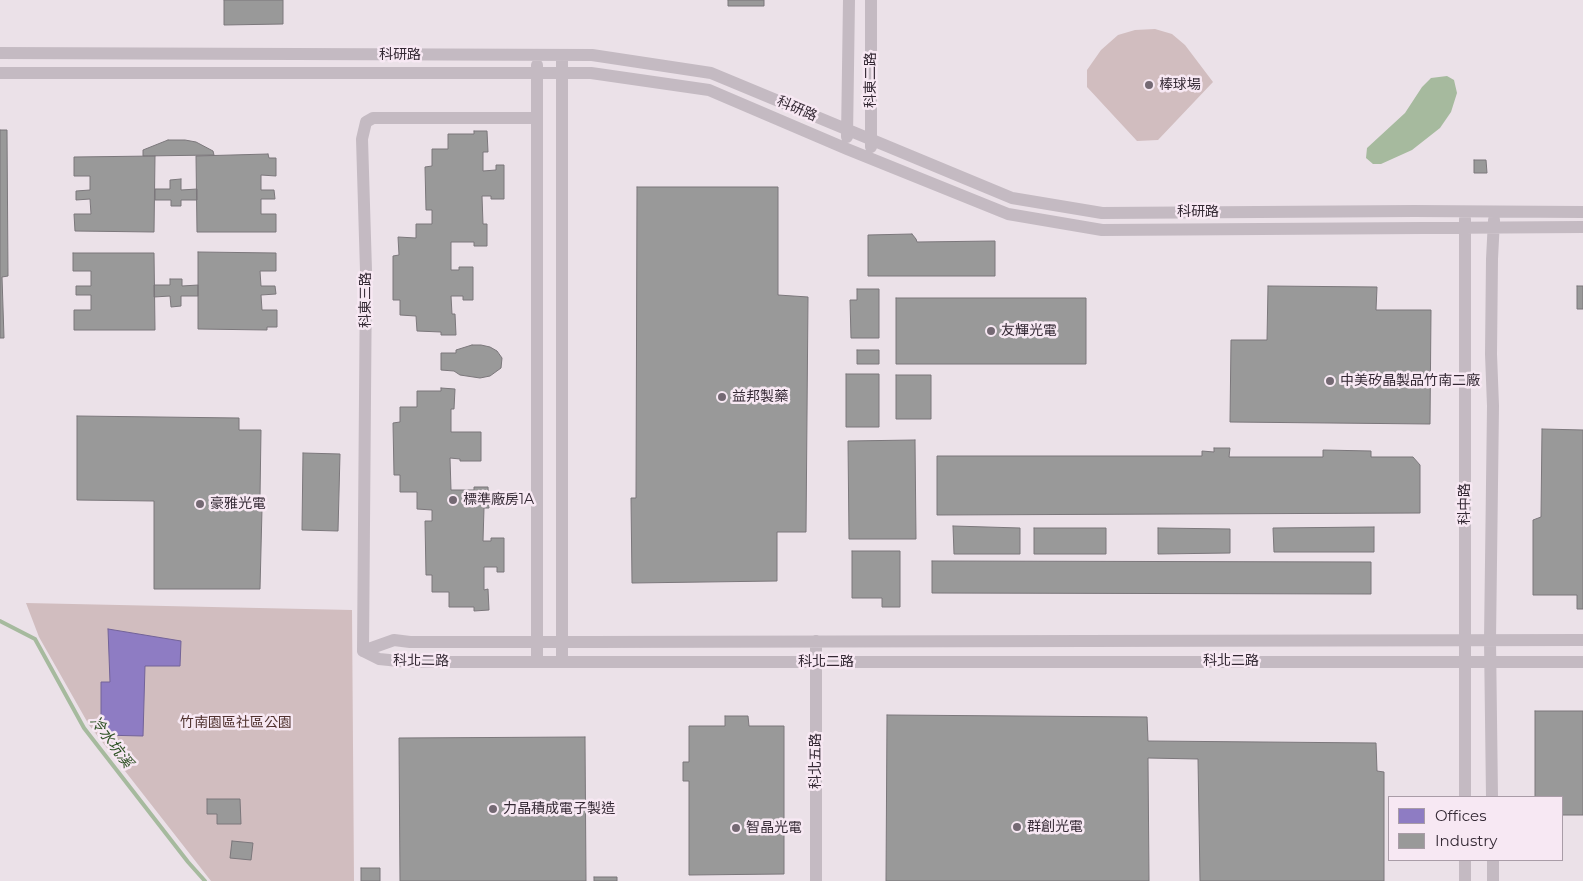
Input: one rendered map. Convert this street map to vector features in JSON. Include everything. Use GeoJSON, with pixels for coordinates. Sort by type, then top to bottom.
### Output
{"type":"FeatureCollection","features":[{"type":"Feature","properties":{"kind":"street","name":"科東二路"},"geometry":{"type":"LineString","coordinates":[[847,149],[848,0]]}},
{"type":"Feature","properties":{"kind":"street","name":"科東二路"},"geometry":{"type":"LineString","coordinates":[[870,0],[872,159]]}},
{"type":"Feature","properties":{"kind":"street","name":"科研路"},"geometry":{"type":"LineString","coordinates":[[0,53],[592,55],[711,73],[1012,198],[1102,212],[1583,212]]}},
{"type":"Feature","properties":{"kind":"street"},"geometry":{"type":"LineString","coordinates":[[537,55],[537,662]]}},
{"type":"Feature","properties":{"kind":"street"},"geometry":{"type":"LineString","coordinates":[[562,55],[562,662]]}},
{"type":"Feature","properties":{"kind":"street","name":"科研路"},"geometry":{"type":"LineString","coordinates":[[0,73],[591,73],[709,90],[847,149],[1008,214],[1102,230],[1583,226]]}},
{"type":"Feature","properties":{"kind":"street","name":"科東三路"},"geometry":{"type":"LineString","coordinates":[[363,651],[366,271],[362,139],[366,122],[373,118],[537,118]]}},
{"type":"Feature","properties":{"kind":"street","name":"科中路"},"geometry":{"type":"LineString","coordinates":[[1465,212],[1465,796]]}},
{"type":"Feature","properties":{"kind":"street","name":"科中路"},"geometry":{"type":"LineString","coordinates":[[1492,796],[1490,640],[1494,406],[1491,354],[1494,212]]}},
{"type":"Feature","properties":{"kind":"street","name":"科北二路"},"geometry":{"type":"LineString","coordinates":[[363,651],[394,640],[410,642],[1583,640]]}},
{"type":"Feature","properties":{"kind":"street","name":"科北五路"},"geometry":{"type":"LineString","coordinates":[[816,642],[816,881]]}},
{"type":"Feature","properties":{"kind":"street","name":"科北二路"},"geometry":{"type":"LineString","coordinates":[[363,651],[379,659],[402,661],[1583,662]]}},
{"type":"Feature","properties":{"kind":"street"},"geometry":{"type":"LineString","coordinates":[[1465,861],[1465,881]]}},
{"type":"Feature","properties":{"kind":"street"},"geometry":{"type":"LineString","coordinates":[[1493,861],[1493,881]]}},
{"type":"Feature","properties":{"kind":"green space","name":"棒球場"},"geometry":{"type":"Polygon","coordinates":[[[1155,29],[1172,34],[1185,45],[1213,82],[1158,140],[1137,141],[1087,87],[1087,70],[1101,50],[1118,35],[1135,30],[1155,29]]]}},
{"type":"Feature","properties":{"kind":"green space","name":"竹南園區社區公園"},"geometry":{"type":"Polygon","coordinates":[[[26,603],[352,610],[354,881],[211,881],[89,725],[39,637],[26,603]]]}},
{"type":"Feature","properties":{"kind":"shaded area"},"geometry":{"type":"Polygon","coordinates":[[[1447,76],[1454,80],[1457,93],[1451,112],[1440,128],[1412,150],[1381,164],[1373,164],[1366,158],[1367,148],[1405,113],[1422,87],[1431,78],[1447,76]]]}},
{"type":"Feature","properties":{"kind":"building: Offices"},"geometry":{"type":"Polygon","coordinates":[[[108,629],[181,641],[180,666],[145,666],[143,736],[101,735],[101,682],[110,682],[108,629]]]}},
{"type":"Feature","properties":{"kind":"building: Industry"},"geometry":{"type":"Polygon","coordinates":[[[224,0],[283,0],[283,24],[224,25],[224,0]]]}},
{"type":"Feature","properties":{"kind":"building: Industry"},"geometry":{"type":"Polygon","coordinates":[[[728,0],[764,0],[764,6],[728,6],[728,0]]]}},
{"type":"Feature","properties":{"kind":"building: Industry"},"geometry":{"type":"Polygon","coordinates":[[[0,130],[7,130],[8,276],[2,277],[4,338],[0,338],[0,130]]]}},
{"type":"Feature","properties":{"kind":"building: Industry"},"geometry":{"type":"Polygon","coordinates":[[[474,131],[487,131],[488,152],[483,152],[483,171],[496,170],[496,165],[504,165],[504,199],[491,199],[491,196],[482,196],[483,224],[487,224],[487,246],[474,246],[474,242],[451,242],[451,270],[459,270],[459,267],[473,267],[473,300],[463,300],[463,296],[451,296],[452,314],[455,314],[456,335],[441,335],[441,332],[417,331],[416,316],[400,315],[400,300],[393,300],[393,256],[399,255],[398,237],[416,238],[416,224],[432,224],[432,210],[426,210],[425,167],[432,166],[432,149],[448,149],[448,134],[474,134],[474,131]]]}},
{"type":"Feature","properties":{"kind":"building: Industry"},"geometry":{"type":"Polygon","coordinates":[[[168,140],[196,142],[213,151],[214,155],[143,156],[143,150],[168,140]]]}},
{"type":"Feature","properties":{"kind":"building: Industry"},"geometry":{"type":"Polygon","coordinates":[[[268,154],[269,158],[276,158],[276,176],[261,175],[261,190],[274,190],[275,199],[261,199],[261,214],[276,214],[276,232],[197,232],[196,156],[268,154]]]}},
{"type":"Feature","properties":{"kind":"building: Industry"},"geometry":{"type":"Polygon","coordinates":[[[155,156],[154,232],[75,231],[74,214],[91,214],[90,199],[76,200],[76,191],[90,190],[90,176],[74,176],[74,157],[155,156]]]}},
{"type":"Feature","properties":{"kind":"building: Industry"},"geometry":{"type":"Polygon","coordinates":[[[1474,160],[1486,160],[1487,173],[1474,173],[1474,160]]]}},
{"type":"Feature","properties":{"kind":"building: Industry"},"geometry":{"type":"Polygon","coordinates":[[[181,179],[181,190],[197,189],[197,200],[181,200],[181,206],[171,206],[171,200],[155,200],[155,189],[170,189],[170,180],[181,179]]]}},
{"type":"Feature","properties":{"kind":"building: Industry","name":"益邦製藥"},"geometry":{"type":"Polygon","coordinates":[[[637,187],[778,187],[778,295],[808,297],[806,532],[777,532],[777,581],[632,583],[631,498],[636,498],[637,187]]]}},
{"type":"Feature","properties":{"kind":"building: Industry"},"geometry":{"type":"Polygon","coordinates":[[[912,234],[917,242],[995,241],[995,276],[868,276],[868,235],[912,234]]]}},
{"type":"Feature","properties":{"kind":"building: Industry"},"geometry":{"type":"Polygon","coordinates":[[[198,252],[276,253],[276,271],[260,271],[261,286],[275,286],[276,294],[261,295],[262,310],[277,310],[277,327],[267,327],[267,330],[198,329],[198,252]]]}},
{"type":"Feature","properties":{"kind":"building: Industry"},"geometry":{"type":"Polygon","coordinates":[[[73,253],[154,253],[155,330],[74,330],[74,310],[91,310],[91,295],[76,295],[76,286],[91,286],[91,271],[73,271],[73,253]]]}},
{"type":"Feature","properties":{"kind":"building: Industry"},"geometry":{"type":"Polygon","coordinates":[[[170,279],[182,279],[182,286],[198,285],[198,296],[181,296],[181,306],[171,307],[170,296],[154,297],[154,285],[170,285],[170,279]]]}},
{"type":"Feature","properties":{"kind":"building: Industry","name":"中美矽晶製品竹南二廠"},"geometry":{"type":"Polygon","coordinates":[[[1268,286],[1377,287],[1376,310],[1431,310],[1430,424],[1230,422],[1231,340],[1267,340],[1268,286]]]}},
{"type":"Feature","properties":{"kind":"building: Industry"},"geometry":{"type":"Polygon","coordinates":[[[1577,286],[1583,286],[1583,309],[1577,309],[1577,286]]]}},
{"type":"Feature","properties":{"kind":"building: Industry"},"geometry":{"type":"Polygon","coordinates":[[[857,289],[879,289],[879,338],[851,338],[850,300],[857,300],[857,289]]]}},
{"type":"Feature","properties":{"kind":"building: Industry","name":"友輝光電"},"geometry":{"type":"Polygon","coordinates":[[[896,298],[1086,298],[1086,364],[896,364],[896,298]]]}},
{"type":"Feature","properties":{"kind":"building: Industry"},"geometry":{"type":"Polygon","coordinates":[[[472,345],[490,347],[497,351],[502,358],[501,368],[490,376],[480,378],[460,375],[454,371],[441,370],[441,353],[456,353],[456,350],[472,345]]]}},
{"type":"Feature","properties":{"kind":"building: Industry"},"geometry":{"type":"Polygon","coordinates":[[[857,350],[879,350],[879,364],[857,364],[857,350]]]}},
{"type":"Feature","properties":{"kind":"building: Industry"},"geometry":{"type":"Polygon","coordinates":[[[846,374],[879,374],[879,427],[846,427],[846,374]]]}},
{"type":"Feature","properties":{"kind":"building: Industry"},"geometry":{"type":"Polygon","coordinates":[[[896,375],[931,375],[931,419],[896,419],[896,375]]]}},
{"type":"Feature","properties":{"kind":"building: Industry","name":"標準廠房1A"},"geometry":{"type":"Polygon","coordinates":[[[441,388],[455,389],[454,409],[451,409],[451,432],[481,432],[481,461],[460,461],[460,459],[450,458],[451,490],[474,490],[474,487],[488,487],[489,508],[484,508],[483,541],[491,541],[491,538],[504,538],[504,572],[497,572],[497,567],[484,567],[484,590],[488,589],[489,610],[474,611],[474,607],[449,607],[449,592],[432,592],[432,575],[426,575],[425,521],[432,521],[432,510],[417,509],[417,492],[400,492],[400,475],[394,475],[393,423],[400,422],[400,407],[417,407],[417,391],[441,391],[441,388]]]}},
{"type":"Feature","properties":{"kind":"building: Industry","name":"豪雅光電"},"geometry":{"type":"Polygon","coordinates":[[[77,416],[239,418],[239,430],[261,430],[260,497],[245,497],[246,508],[262,509],[260,589],[154,589],[154,501],[77,500],[77,416]]]}},
{"type":"Feature","properties":{"kind":"building: Industry"},"geometry":{"type":"Polygon","coordinates":[[[1542,429],[1583,430],[1583,609],[1577,609],[1577,595],[1533,595],[1533,520],[1541,517],[1542,429]]]}},
{"type":"Feature","properties":{"kind":"building: Industry"},"geometry":{"type":"Polygon","coordinates":[[[915,440],[916,539],[849,539],[848,441],[915,440]]]}},
{"type":"Feature","properties":{"kind":"building: Industry"},"geometry":{"type":"Polygon","coordinates":[[[1214,448],[1230,448],[1229,457],[1323,457],[1323,450],[1371,451],[1371,457],[1413,457],[1420,465],[1420,513],[937,515],[937,456],[1202,456],[1202,451],[1214,452],[1214,448]]]}},
{"type":"Feature","properties":{"kind":"building: Industry"},"geometry":{"type":"Polygon","coordinates":[[[303,453],[340,454],[338,531],[302,530],[303,453]]]}},
{"type":"Feature","properties":{"kind":"building: Industry"},"geometry":{"type":"Polygon","coordinates":[[[953,526],[1020,528],[1020,554],[954,554],[953,526]]]}},
{"type":"Feature","properties":{"kind":"building: Industry"},"geometry":{"type":"Polygon","coordinates":[[[1374,527],[1374,552],[1274,552],[1273,528],[1374,527]]]}},
{"type":"Feature","properties":{"kind":"building: Industry"},"geometry":{"type":"Polygon","coordinates":[[[1034,528],[1106,528],[1106,554],[1034,554],[1034,528]]]}},
{"type":"Feature","properties":{"kind":"building: Industry"},"geometry":{"type":"Polygon","coordinates":[[[1158,528],[1230,529],[1230,553],[1158,554],[1158,528]]]}},
{"type":"Feature","properties":{"kind":"building: Industry"},"geometry":{"type":"Polygon","coordinates":[[[852,551],[900,551],[900,607],[882,607],[882,598],[852,598],[852,551]]]}},
{"type":"Feature","properties":{"kind":"building: Industry"},"geometry":{"type":"Polygon","coordinates":[[[932,561],[1371,562],[1371,594],[932,593],[932,561]]]}},
{"type":"Feature","properties":{"kind":"building: Industry"},"geometry":{"type":"Polygon","coordinates":[[[1535,711],[1583,711],[1583,815],[1563,815],[1563,796],[1535,796],[1535,711]]]}},
{"type":"Feature","properties":{"kind":"building: Industry","name":"群創光電"},"geometry":{"type":"Polygon","coordinates":[[[887,715],[1147,717],[1148,741],[1376,743],[1377,771],[1384,772],[1384,881],[1200,881],[1198,759],[1148,758],[1149,881],[886,881],[887,715]]]}},
{"type":"Feature","properties":{"kind":"building: Industry","name":"智晶光電"},"geometry":{"type":"Polygon","coordinates":[[[725,716],[748,716],[749,726],[784,726],[784,874],[689,875],[689,781],[683,781],[683,762],[689,762],[689,726],[725,726],[725,716]]]}},
{"type":"Feature","properties":{"kind":"building: Industry","name":"力晶積成電子製造"},"geometry":{"type":"Polygon","coordinates":[[[585,737],[586,881],[400,881],[399,738],[585,737]]]}},
{"type":"Feature","properties":{"kind":"building: Industry"},"geometry":{"type":"Polygon","coordinates":[[[207,799],[240,799],[241,824],[217,824],[217,814],[207,814],[207,799]]]}},
{"type":"Feature","properties":{"kind":"building: Industry"},"geometry":{"type":"Polygon","coordinates":[[[232,841],[253,843],[251,860],[230,858],[232,841]]]}},
{"type":"Feature","properties":{"kind":"building: Industry"},"geometry":{"type":"Polygon","coordinates":[[[361,868],[380,868],[380,881],[361,881],[361,868]]]}},
{"type":"Feature","properties":{"kind":"building: Industry"},"geometry":{"type":"Polygon","coordinates":[[[594,877],[617,877],[617,881],[594,881],[594,877]]]}},
{"type":"Feature","properties":{"kind":"waterway","name":"冷水坑溪"},"geometry":{"type":"LineString","coordinates":[[0,621],[35,639],[84,728],[188,862],[205,881]]}},
{"type":"Feature","properties":{"kind":"place","name":"棒球場"},"geometry":{"type":"Point","coordinates":[1149,85]}},
{"type":"Feature","properties":{"kind":"place","name":"友輝光電"},"geometry":{"type":"Point","coordinates":[991,331]}},
{"type":"Feature","properties":{"kind":"place","name":"中美矽晶製品竹南二廠"},"geometry":{"type":"Point","coordinates":[1330,381]}},
{"type":"Feature","properties":{"kind":"place","name":"益邦製藥"},"geometry":{"type":"Point","coordinates":[722,397]}},
{"type":"Feature","properties":{"kind":"place","name":"標準廠房1A"},"geometry":{"type":"Point","coordinates":[453,500]}},
{"type":"Feature","properties":{"kind":"place","name":"豪雅光電"},"geometry":{"type":"Point","coordinates":[200,504]}},
{"type":"Feature","properties":{"kind":"place","name":"力晶積成電子製造"},"geometry":{"type":"Point","coordinates":[493,809]}},
{"type":"Feature","properties":{"kind":"place","name":"群創光電"},"geometry":{"type":"Point","coordinates":[1017,827]}},
{"type":"Feature","properties":{"kind":"place","name":"智晶光電"},"geometry":{"type":"Point","coordinates":[736,828]}}]}
